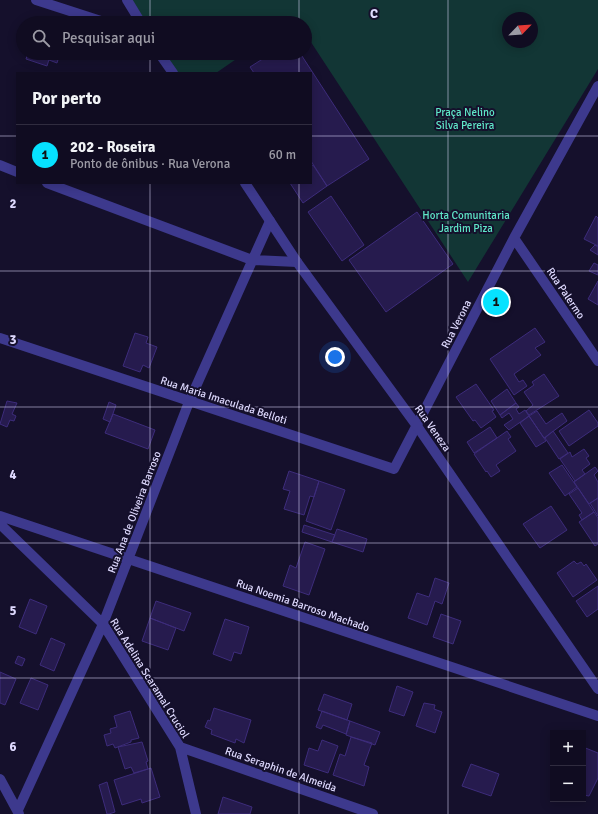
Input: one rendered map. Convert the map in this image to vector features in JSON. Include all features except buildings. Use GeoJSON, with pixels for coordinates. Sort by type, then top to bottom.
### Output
{"type":"FeatureCollection","features":[{"type":"Feature","properties":{"kind":"street"},"geometry":{"type":"LineString","coordinates":[[36,0],[85,16]]}},
{"type":"Feature","properties":{"kind":"street"},"geometry":{"type":"LineString","coordinates":[[127,0],[137,16]]}},
{"type":"Feature","properties":{"kind":"street"},"geometry":{"type":"LineString","coordinates":[[165,60],[172,72]]}},
{"type":"Feature","properties":{"kind":"street","name":"Rua Verona"},"geometry":{"type":"LineString","coordinates":[[417,426],[514,238],[598,86]]}},
{"type":"Feature","properties":{"kind":"street"},"geometry":{"type":"LineString","coordinates":[[0,166],[16,172]]}},
{"type":"Feature","properties":{"kind":"street"},"geometry":{"type":"LineString","coordinates":[[50,184],[252,260],[297,262]]}},
{"type":"Feature","properties":{"kind":"street","name":"Rua Veneza"},"geometry":{"type":"LineString","coordinates":[[246,184],[297,262],[417,426],[598,689]]}},
{"type":"Feature","properties":{"kind":"street","name":"Rua Ana de Oliveira Barroso"},"geometry":{"type":"LineString","coordinates":[[19,812],[103,624],[189,402],[270,221]]}},
{"type":"Feature","properties":{"kind":"street","name":"Rua Palermo"},"geometry":{"type":"LineString","coordinates":[[514,238],[598,361]]}},
{"type":"Feature","properties":{"kind":"street","name":"Rua Maria Imaculada Belloti"},"geometry":{"type":"LineString","coordinates":[[0,338],[394,469],[417,426]]}},
{"type":"Feature","properties":{"kind":"street","name":"Rua Noemia Barroso Machado"},"geometry":{"type":"LineString","coordinates":[[0,516],[598,716]]}},
{"type":"Feature","properties":{"kind":"street","name":"Rua Adelina Scaramal Cruciol"},"geometry":{"type":"LineString","coordinates":[[0,524],[103,624],[180,746],[196,814]]}},
{"type":"Feature","properties":{"kind":"street","name":"Rua Seraphin de Almeida"},"geometry":{"type":"LineString","coordinates":[[180,746],[373,814]]}},
{"type":"Feature","properties":{"kind":"street"},"geometry":{"type":"LineString","coordinates":[[0,779],[19,812]]}},
{"type":"Feature","properties":{"kind":"green space","name":"Praça Nelino Silva Pereira"},"geometry":{"type":"Polygon","coordinates":[[[129,0],[598,0],[598,69],[468,282],[312,44],[312,16],[139,16],[129,0]]]}},
{"type":"Feature","properties":{"kind":"green space"},"geometry":{"type":"Polygon","coordinates":[[[166,60],[235,60],[217,72],[173,72],[166,60]]]}},
{"type":"Feature","properties":{"kind":"place","name":"202 - Roseira"},"geometry":{"type":"Point","coordinates":[496,302]}},
{"type":"Feature","properties":{"kind":"park label","name":"Horta Comunitaria Jardim Piza"},"geometry":{"type":"Point","coordinates":[466,221]}}]}
